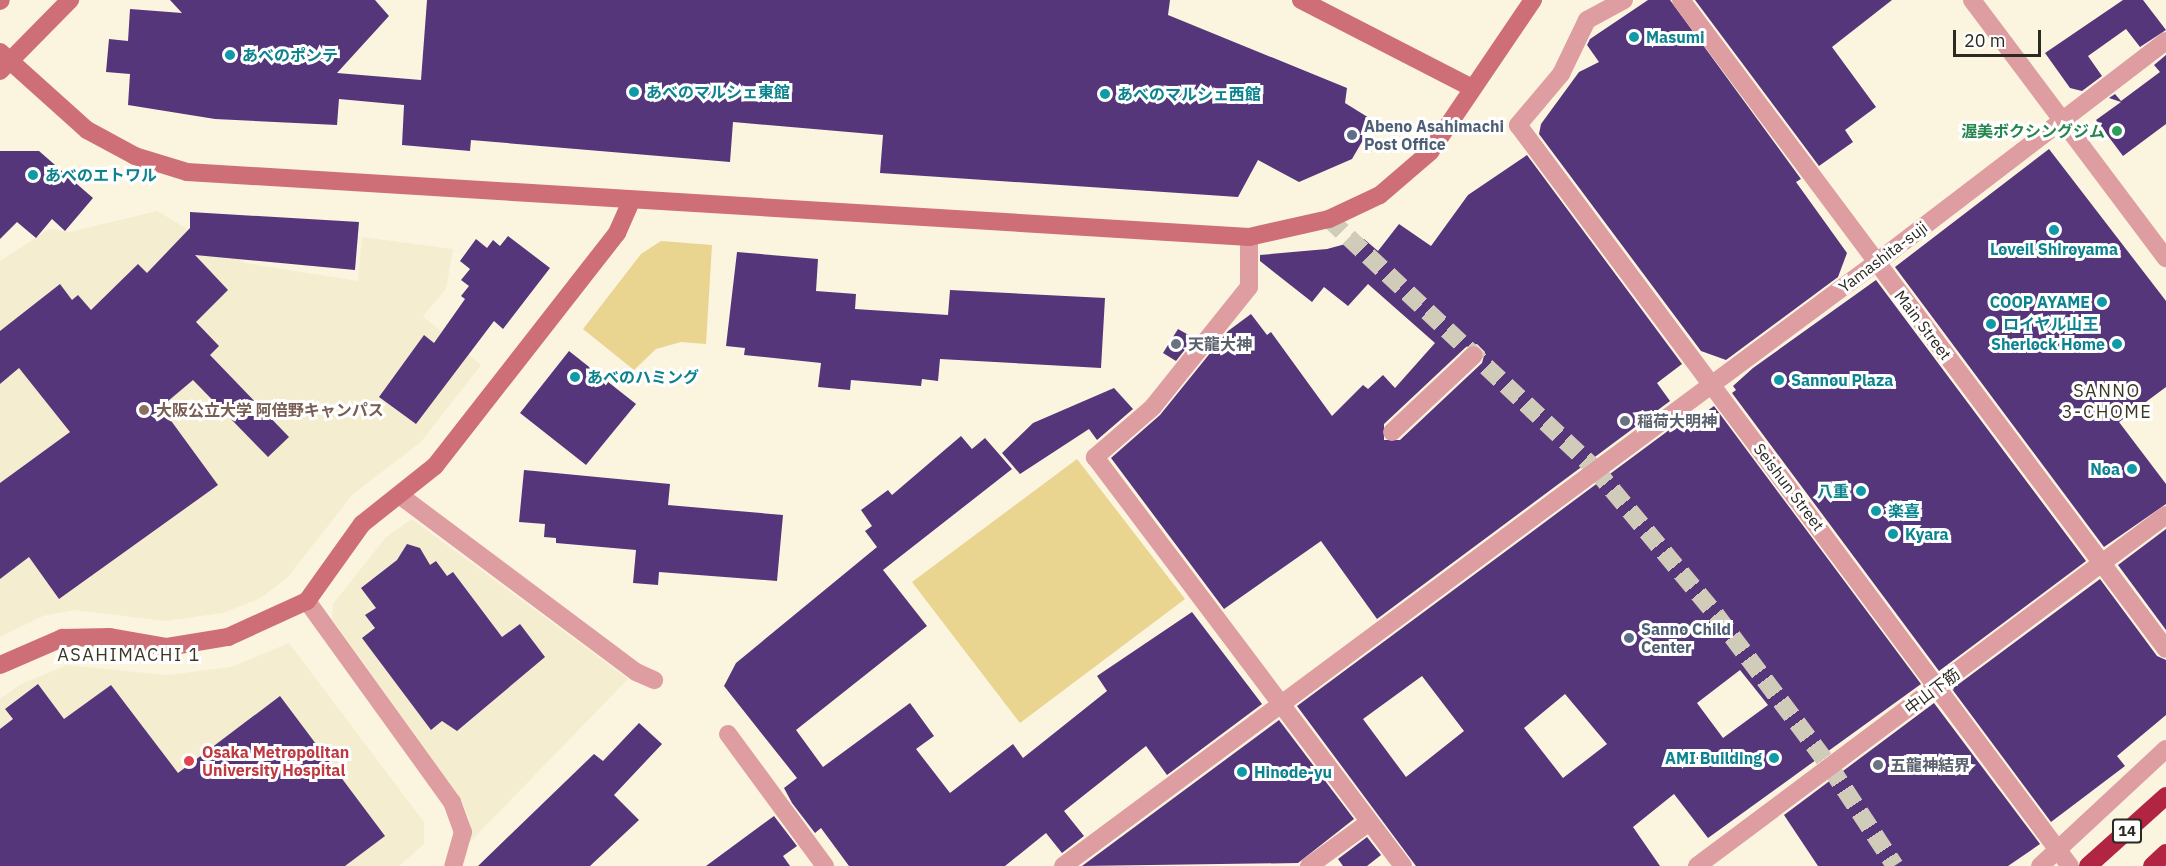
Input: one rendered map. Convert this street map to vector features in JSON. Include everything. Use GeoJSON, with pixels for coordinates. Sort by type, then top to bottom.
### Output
{"type":"FeatureCollection","features":[{"type":"Feature","properties":{"kind":"highway","name":"14"},"geometry":{"type":"LineString","coordinates":[[2088,866],[2166,796]]}},
{"type":"Feature","properties":{"kind":"highway","name":"14"},"geometry":{"type":"LineString","coordinates":[[2152,866],[2166,853]]}},
{"type":"Feature","properties":{"kind":"street"},"geometry":{"type":"LineString","coordinates":[[70,0],[3,61],[87,130],[135,156],[187,172],[631,202],[1249,237],[1329,219],[1380,195],[1430,152],[1533,0]]}},
{"type":"Feature","properties":{"kind":"street"},"geometry":{"type":"LineString","coordinates":[[1300,0],[1472,88]]}},
{"type":"Feature","properties":{"kind":"street","name":"Seishun Street"},"geometry":{"type":"LineString","coordinates":[[1624,0],[1587,20],[1561,74],[1518,125],[2070,866]]}},
{"type":"Feature","properties":{"kind":"street","name":"Main Street"},"geometry":{"type":"LineString","coordinates":[[1681,0],[2166,649]]}},
{"type":"Feature","properties":{"kind":"street"},"geometry":{"type":"LineString","coordinates":[[1972,0],[2166,258]]}},
{"type":"Feature","properties":{"kind":"street","name":"Yamashita-suji"},"geometry":{"type":"LineString","coordinates":[[1063,866],[1595,468],[1877,262],[2166,41]]}},
{"type":"Feature","properties":{"kind":"street"},"geometry":{"type":"LineString","coordinates":[[0,664],[62,638],[110,637],[167,647],[228,637],[307,601],[362,525],[402,497],[435,466],[610,243],[631,202]]}},
{"type":"Feature","properties":{"kind":"street"},"geometry":{"type":"LineString","coordinates":[[1249,237],[1249,286],[1153,407],[1095,457],[1278,705],[1403,866]]}},
{"type":"Feature","properties":{"kind":"street"},"geometry":{"type":"LineString","coordinates":[[1392,432],[1474,355]]}},
{"type":"Feature","properties":{"kind":"street"},"geometry":{"type":"LineString","coordinates":[[402,497],[636,672],[654,680]]}},
{"type":"Feature","properties":{"kind":"street","name":"中山下筋"},"geometry":{"type":"LineString","coordinates":[[1697,866],[2166,515]]}},
{"type":"Feature","properties":{"kind":"street"},"geometry":{"type":"LineString","coordinates":[[307,601],[452,802],[463,832],[453,866]]}},
{"type":"Feature","properties":{"kind":"street"},"geometry":{"type":"LineString","coordinates":[[728,734],[825,866]]}},
{"type":"Feature","properties":{"kind":"street"},"geometry":{"type":"LineString","coordinates":[[2040,866],[2166,749]]}},
{"type":"Feature","properties":{"kind":"street"},"geometry":{"type":"LineString","coordinates":[[1309,866],[1368,823]]}},
{"type":"Feature","properties":{"kind":"shaded area","name":"大阪公立大学 阿倍野キャンパス"},"geometry":{"type":"Polygon","coordinates":[[[157,211],[245,263],[358,281],[362,237],[453,249],[446,289],[423,316],[481,365],[421,442],[353,494],[288,577],[261,598],[223,613],[166,621],[74,610],[43,616],[0,637],[0,261],[49,229],[70,232],[157,211]]]}},
{"type":"Feature","properties":{"kind":"shaded area"},"geometry":{"type":"Polygon","coordinates":[[[661,241],[712,245],[706,344],[681,342],[656,349],[634,370],[583,329],[641,254],[661,241]]]}},
{"type":"Feature","properties":{"kind":"shaded area"},"geometry":{"type":"Polygon","coordinates":[[[1077,459],[1185,599],[1020,723],[912,582],[1077,459]]]}},
{"type":"Feature","properties":{"kind":"shaded area"},"geometry":{"type":"Polygon","coordinates":[[[412,519],[628,679],[470,842],[469,818],[459,796],[332,619],[333,604],[386,537],[412,519]]]}},
{"type":"Feature","properties":{"kind":"shaded area","name":"Osaka Metropolitan University Hospital"},"geometry":{"type":"Polygon","coordinates":[[[289,643],[424,822],[424,844],[399,866],[0,866],[0,699],[21,684],[67,665],[167,675],[231,667],[289,643]]]}},
{"type":"Feature","properties":{"kind":"building"},"geometry":{"type":"Polygon","coordinates":[[[170,0],[375,0],[389,16],[337,73],[421,80],[427,0],[1170,0],[1168,15],[1347,88],[1345,103],[1374,121],[1352,159],[1299,182],[1258,160],[1238,197],[880,173],[883,135],[733,122],[730,162],[471,140],[470,151],[402,145],[404,105],[339,99],[337,125],[215,119],[128,105],[130,74],[106,72],[109,39],[128,41],[130,9],[182,13],[170,0]]]}},
{"type":"Feature","properties":{"kind":"building"},"geometry":{"type":"Polygon","coordinates":[[[1648,0],[1670,0],[1801,179],[1796,182],[1847,253],[1838,277],[1726,360],[1701,351],[1539,134],[1541,124],[1579,72],[1599,62],[1587,45],[1590,39],[1648,0]]]}},
{"type":"Feature","properties":{"kind":"building"},"geometry":{"type":"Polygon","coordinates":[[[1695,0],[1892,0],[1832,47],[1876,107],[1845,130],[1853,142],[1819,166],[1695,0]]]}},
{"type":"Feature","properties":{"kind":"building"},"geometry":{"type":"Polygon","coordinates":[[[2123,0],[2143,0],[2166,30],[2140,47],[2126,29],[2088,56],[2102,76],[2082,91],[2070,88],[2045,53],[2123,0]]]}},
{"type":"Feature","properties":{"kind":"building"},"geometry":{"type":"Polygon","coordinates":[[[2166,55],[2166,124],[2123,156],[2096,120],[2121,102],[2109,98],[2115,94],[2121,101],[2160,72],[2154,65],[2166,55]]]}},
{"type":"Feature","properties":{"kind":"building"},"geometry":{"type":"Polygon","coordinates":[[[2049,149],[2166,301],[2166,387],[2119,422],[2166,484],[2166,504],[2104,547],[1895,267],[2049,149]]]}},
{"type":"Feature","properties":{"kind":"building","name":"あべのエトワル"},"geometry":{"type":"Polygon","coordinates":[[[0,151],[39,151],[93,198],[65,231],[52,219],[36,238],[17,222],[0,239],[0,151]]]}},
{"type":"Feature","properties":{"kind":"building"},"geometry":{"type":"Polygon","coordinates":[[[1527,155],[1682,364],[1657,383],[1670,401],[1377,619],[1321,541],[1224,609],[1111,458],[1160,415],[1228,331],[1251,314],[1267,335],[1271,332],[1332,416],[1363,385],[1368,389],[1383,375],[1395,388],[1435,343],[1368,284],[1348,306],[1324,287],[1312,302],[1260,261],[1260,255],[1327,249],[1364,239],[1378,251],[1399,224],[1431,246],[1468,195],[1527,155]],[[1477,344],[1466,347],[1384,424],[1384,440],[1400,440],[1482,363],[1485,352],[1477,344]]]}},
{"type":"Feature","properties":{"kind":"building"},"geometry":{"type":"Polygon","coordinates":[[[190,212],[359,222],[355,270],[195,255],[228,290],[196,322],[219,346],[210,355],[289,437],[268,457],[193,380],[161,407],[218,485],[59,599],[29,557],[0,579],[0,483],[70,432],[19,368],[0,384],[0,331],[60,284],[72,300],[78,295],[91,310],[138,264],[147,273],[190,228],[190,212]]]}},
{"type":"Feature","properties":{"kind":"building"},"geometry":{"type":"Polygon","coordinates":[[[508,236],[550,268],[503,329],[494,321],[416,424],[379,397],[424,335],[434,343],[465,299],[461,296],[469,286],[461,280],[470,269],[460,261],[476,239],[487,248],[493,240],[500,246],[508,236]]]}},
{"type":"Feature","properties":{"kind":"building"},"geometry":{"type":"Polygon","coordinates":[[[737,252],[818,259],[816,291],[856,294],[855,309],[948,315],[950,290],[1105,298],[1101,368],[940,359],[938,381],[922,379],[921,386],[851,380],[850,390],[818,387],[821,363],[744,355],[745,348],[726,346],[737,252]]]}},
{"type":"Feature","properties":{"kind":"building"},"geometry":{"type":"Polygon","coordinates":[[[1876,280],[2086,561],[1939,671],[1732,393],[1736,390],[1733,386],[1753,368],[1876,280]]]}},
{"type":"Feature","properties":{"kind":"building","name":"天龍大神"},"geometry":{"type":"Polygon","coordinates":[[[1178,329],[1194,338],[1176,361],[1163,353],[1178,329]]]}},
{"type":"Feature","properties":{"kind":"building","name":"あべのハミング"},"geometry":{"type":"Polygon","coordinates":[[[569,351],[636,404],[586,465],[520,413],[569,351]]]}},
{"type":"Feature","properties":{"kind":"building"},"geometry":{"type":"Polygon","coordinates":[[[1114,388],[1133,409],[1097,440],[1089,429],[1020,474],[1002,453],[1033,423],[1114,388]]]}},
{"type":"Feature","properties":{"kind":"building"},"geometry":{"type":"Polygon","coordinates":[[[1714,406],[1921,684],[1708,838],[1674,794],[1633,827],[1660,866],[1416,866],[1297,706],[1684,419],[1688,425],[1714,406]],[[1740,670],[1697,703],[1723,738],[1768,705],[1740,670]],[[1422,676],[1363,719],[1406,777],[1464,731],[1422,676]],[[1565,694],[1524,728],[1563,778],[1607,744],[1565,694]]]}},
{"type":"Feature","properties":{"kind":"building"},"geometry":{"type":"Polygon","coordinates":[[[961,436],[972,449],[985,438],[1012,469],[883,570],[927,626],[796,730],[823,767],[910,703],[934,736],[916,749],[950,793],[1013,744],[1023,758],[1107,691],[1097,676],[1192,612],[1262,704],[1167,775],[1146,746],[1064,811],[1084,836],[1062,853],[1046,833],[1005,866],[849,866],[821,828],[815,833],[792,803],[784,788],[797,778],[724,686],[736,663],[877,547],[865,531],[872,526],[861,510],[888,490],[892,495],[961,436]]]}},
{"type":"Feature","properties":{"kind":"building"},"geometry":{"type":"Polygon","coordinates":[[[524,470],[670,484],[668,505],[783,515],[777,581],[659,572],[658,585],[633,583],[636,550],[556,543],[556,538],[544,537],[545,524],[519,522],[524,470]]]}},
{"type":"Feature","properties":{"kind":"building"},"geometry":{"type":"Polygon","coordinates":[[[2166,529],[2166,630],[2118,565],[2166,529]]]}},
{"type":"Feature","properties":{"kind":"building"},"geometry":{"type":"Polygon","coordinates":[[[407,544],[420,548],[430,565],[436,561],[447,576],[453,572],[502,637],[520,624],[545,657],[457,731],[442,721],[431,730],[362,638],[375,628],[365,615],[376,608],[361,588],[397,560],[407,544]]]}},
{"type":"Feature","properties":{"kind":"building"},"geometry":{"type":"Polygon","coordinates":[[[2100,579],[2157,656],[2166,660],[2166,715],[2117,756],[2125,766],[2051,822],[1952,689],[2100,579]]]}},
{"type":"Feature","properties":{"kind":"building","name":"Osaka Metropolitan University Hospital"},"geometry":{"type":"Polygon","coordinates":[[[38,684],[64,719],[111,685],[178,773],[280,696],[385,836],[345,866],[0,866],[0,729],[13,719],[5,709],[38,684]]]}},
{"type":"Feature","properties":{"kind":"building"},"geometry":{"type":"Polygon","coordinates":[[[1934,703],[2040,844],[2008,866],[1818,866],[1784,815],[1934,703]]]}},
{"type":"Feature","properties":{"kind":"building"},"geometry":{"type":"Polygon","coordinates":[[[1279,720],[1354,819],[1298,863],[1082,866],[1279,720]]]}},
{"type":"Feature","properties":{"kind":"building"},"geometry":{"type":"Polygon","coordinates":[[[639,723],[662,744],[614,795],[639,820],[590,866],[478,866],[594,754],[603,761],[639,723]]]}},
{"type":"Feature","properties":{"kind":"building"},"geometry":{"type":"Polygon","coordinates":[[[774,816],[797,846],[783,856],[790,866],[706,866],[774,816]]]}},
{"type":"Feature","properties":{"kind":"building"},"geometry":{"type":"Polygon","coordinates":[[[1367,837],[1381,855],[1367,866],[1343,866],[1338,859],[1367,837]]]}},
{"type":"Feature","properties":{"kind":"tunnel"},"geometry":{"type":"LineString","coordinates":[[1329,219],[1595,469],[1716,615],[1830,767],[1895,866]]}},
{"type":"Feature","properties":{"kind":"place","name":"Masumi"},"geometry":{"type":"Point","coordinates":[1634,37]}},
{"type":"Feature","properties":{"kind":"place","name":"あべのポンテ"},"geometry":{"type":"Point","coordinates":[230,55]}},
{"type":"Feature","properties":{"kind":"place","name":"あべのマルシェ東館"},"geometry":{"type":"Point","coordinates":[634,92]}},
{"type":"Feature","properties":{"kind":"place","name":"あべのマルシェ西館"},"geometry":{"type":"Point","coordinates":[1105,94]}},
{"type":"Feature","properties":{"kind":"place","name":"渥美ボクシングジム"},"geometry":{"type":"Point","coordinates":[2117,131]}},
{"type":"Feature","properties":{"kind":"place","name":"Abeno Asahimachi Post Office"},"geometry":{"type":"Point","coordinates":[1352,135]}},
{"type":"Feature","properties":{"kind":"place","name":"あべのエトワル"},"geometry":{"type":"Point","coordinates":[33,175]}},
{"type":"Feature","properties":{"kind":"place","name":"Loveil Shiroyama"},"geometry":{"type":"Point","coordinates":[2054,230]}},
{"type":"Feature","properties":{"kind":"place","name":"COOP AYAME"},"geometry":{"type":"Point","coordinates":[2102,302]}},
{"type":"Feature","properties":{"kind":"place","name":"ロイヤル山王"},"geometry":{"type":"Point","coordinates":[1991,324]}},
{"type":"Feature","properties":{"kind":"place","name":"天龍大神"},"geometry":{"type":"Point","coordinates":[1176,344]}},
{"type":"Feature","properties":{"kind":"place","name":"Sherlock Home"},"geometry":{"type":"Point","coordinates":[2117,344]}},
{"type":"Feature","properties":{"kind":"place","name":"あべのハミング"},"geometry":{"type":"Point","coordinates":[575,377]}},
{"type":"Feature","properties":{"kind":"place","name":"Sannou Plaza"},"geometry":{"type":"Point","coordinates":[1779,380]}},
{"type":"Feature","properties":{"kind":"place","name":"大阪公立大学 阿倍野キャンパス"},"geometry":{"type":"Point","coordinates":[144,410]}},
{"type":"Feature","properties":{"kind":"place","name":"稲荷大明神"},"geometry":{"type":"Point","coordinates":[1625,421]}},
{"type":"Feature","properties":{"kind":"place","name":"Noa"},"geometry":{"type":"Point","coordinates":[2132,469]}},
{"type":"Feature","properties":{"kind":"place","name":"八重"},"geometry":{"type":"Point","coordinates":[1861,491]}},
{"type":"Feature","properties":{"kind":"place","name":"楽喜"},"geometry":{"type":"Point","coordinates":[1876,511]}},
{"type":"Feature","properties":{"kind":"place","name":"Kyara"},"geometry":{"type":"Point","coordinates":[1893,534]}},
{"type":"Feature","properties":{"kind":"place","name":"Sanno Child Center"},"geometry":{"type":"Point","coordinates":[1629,638]}},
{"type":"Feature","properties":{"kind":"place","name":"AMI Building"},"geometry":{"type":"Point","coordinates":[1774,758]}},
{"type":"Feature","properties":{"kind":"place","name":"Osaka Metropolitan University Hospital"},"geometry":{"type":"Point","coordinates":[189,761]}},
{"type":"Feature","properties":{"kind":"place","name":"五龍神結界"},"geometry":{"type":"Point","coordinates":[1878,765]}},
{"type":"Feature","properties":{"kind":"place","name":"Hinode-yu"},"geometry":{"type":"Point","coordinates":[1242,772]}},
{"type":"Feature","properties":{"kind":"district","name":"SANNO 3-CHOME"},"geometry":{"type":"Point","coordinates":[2107,402]}},
{"type":"Feature","properties":{"kind":"district","name":"ASAHIMACHI 1"},"geometry":{"type":"Point","coordinates":[129,655]}}]}
